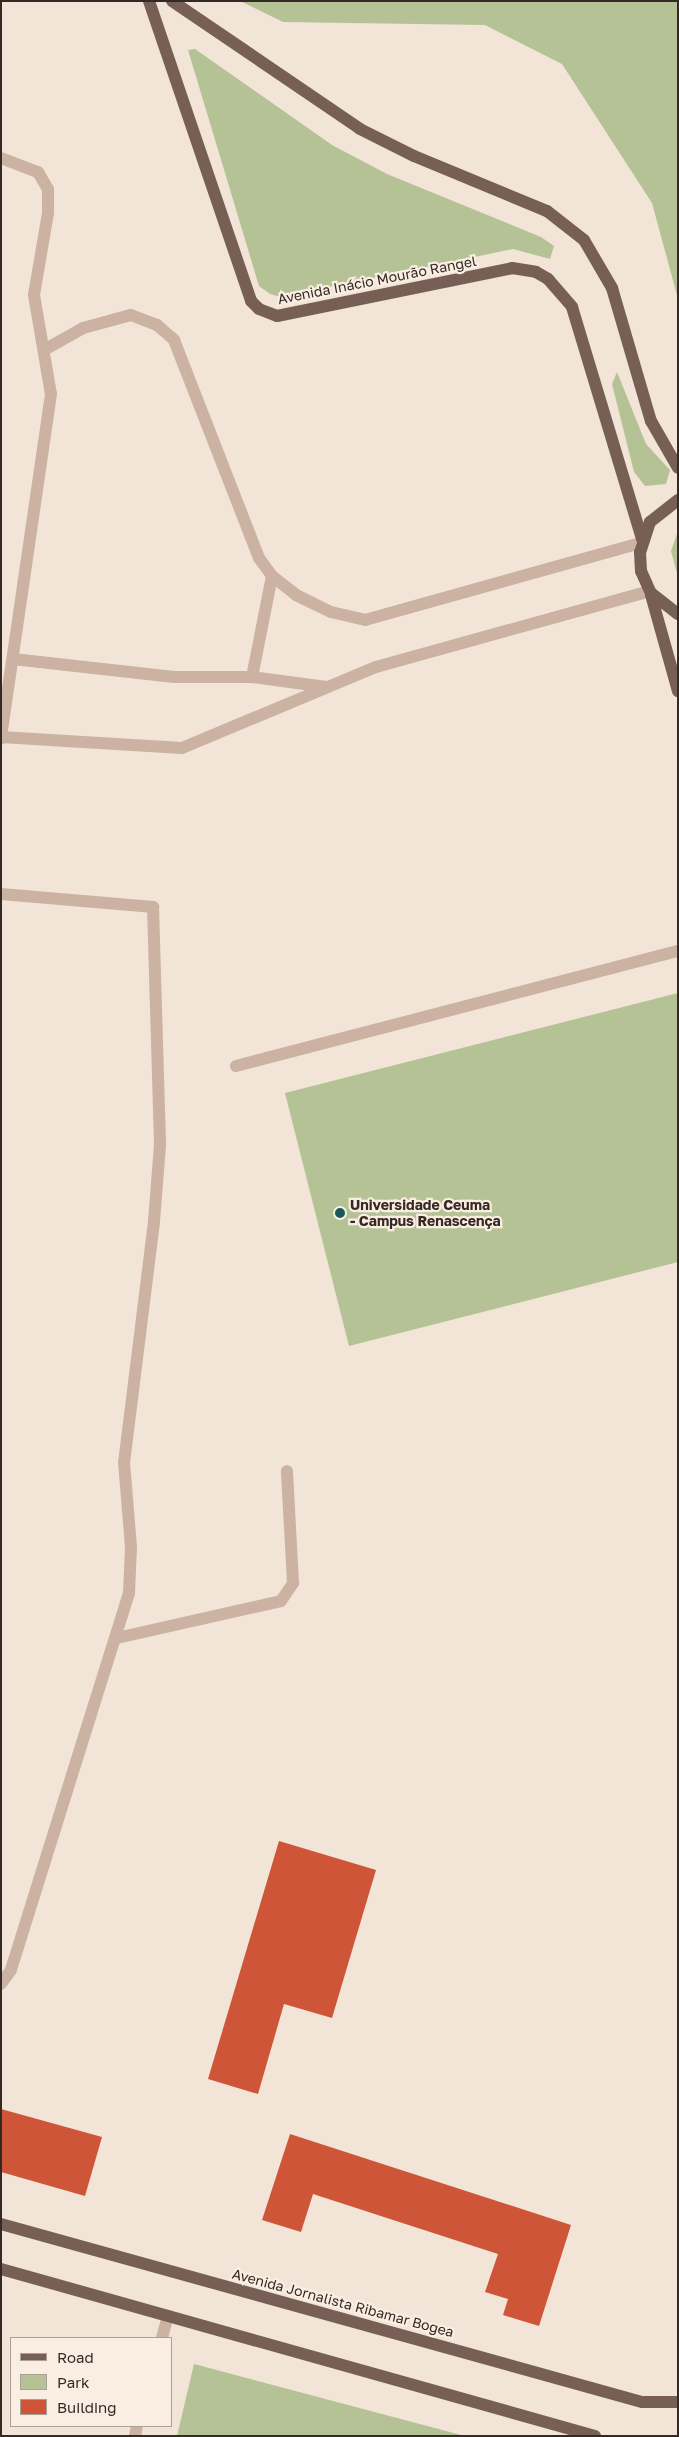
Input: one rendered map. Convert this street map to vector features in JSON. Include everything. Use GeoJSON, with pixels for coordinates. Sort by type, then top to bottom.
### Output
{"type":"FeatureCollection","features":[{"type":"Feature","properties":{"kind":"main road","name":"Avenida Inácio Mourão Rangel"},"geometry":{"type":"LineString","coordinates":[[149,1],[251,301],[259,309],[277,316],[512,268],[536,272],[548,279],[572,306],[641,541]]}},
{"type":"Feature","properties":{"kind":"main road"},"geometry":{"type":"LineString","coordinates":[[172,1],[360,129],[414,156],[547,211],[584,240],[612,288],[651,421],[678,468]]}},
{"type":"Feature","properties":{"kind":"main road"},"geometry":{"type":"LineString","coordinates":[[678,500],[657,514],[641,541],[641,571],[650,592],[678,691]]}},
{"type":"Feature","properties":{"kind":"main road"},"geometry":{"type":"LineString","coordinates":[[650,592],[678,614]]}},
{"type":"Feature","properties":{"kind":"main road","name":"Avenida Jornalista Ribamar Bogea"},"geometry":{"type":"LineString","coordinates":[[1,2224],[642,2402],[678,2402]]}},
{"type":"Feature","properties":{"kind":"main road"},"geometry":{"type":"LineString","coordinates":[[1,2269],[595,2436]]}},
{"type":"Feature","properties":{"kind":"street"},"geometry":{"type":"LineString","coordinates":[[1,158],[38,172],[48,189],[48,213],[34,295],[51,394],[1,738],[182,748],[382,665],[650,592]]}},
{"type":"Feature","properties":{"kind":"street"},"geometry":{"type":"LineString","coordinates":[[44,350],[83,328],[131,314],[157,325],[174,340],[259,558],[272,576],[296,595],[331,612],[365,620],[641,541]]}},
{"type":"Feature","properties":{"kind":"street"},"geometry":{"type":"LineString","coordinates":[[252,677],[272,576]]}},
{"type":"Feature","properties":{"kind":"street"},"geometry":{"type":"LineString","coordinates":[[13,659],[174,677],[252,677],[328,688]]}},
{"type":"Feature","properties":{"kind":"street"},"geometry":{"type":"LineString","coordinates":[[1,894],[153,907],[159,1182],[124,1462],[130,1571],[117,1638],[10,1970],[1,1984]]}},
{"type":"Feature","properties":{"kind":"street"},"geometry":{"type":"LineString","coordinates":[[236,1066],[678,951]]}},
{"type":"Feature","properties":{"kind":"street"},"geometry":{"type":"LineString","coordinates":[[117,1638],[281,1601],[293,1583],[287,1471]]}},
{"type":"Feature","properties":{"kind":"street"},"geometry":{"type":"LineString","coordinates":[[162,2337],[168,2316]]}},
{"type":"Feature","properties":{"kind":"green space"},"geometry":{"type":"Polygon","coordinates":[[[240,1],[678,1],[678,299],[652,203],[562,64],[485,25],[283,22],[240,1]]]}},
{"type":"Feature","properties":{"kind":"green space"},"geometry":{"type":"Polygon","coordinates":[[[195,49],[332,145],[387,174],[541,237],[554,246],[550,259],[513,249],[281,297],[270,294],[259,286],[188,50],[195,49]]]}},
{"type":"Feature","properties":{"kind":"green space"},"geometry":{"type":"Polygon","coordinates":[[[617,372],[646,444],[670,470],[666,484],[645,486],[634,472],[612,384],[617,372]]]}},
{"type":"Feature","properties":{"kind":"green space"},"geometry":{"type":"Polygon","coordinates":[[[678,531],[678,577],[671,551],[678,531]]]}},
{"type":"Feature","properties":{"kind":"green space"},"geometry":{"type":"Polygon","coordinates":[[[678,993],[678,1262],[349,1346],[285,1093],[678,993]]]}},
{"type":"Feature","properties":{"kind":"green space"},"geometry":{"type":"Polygon","coordinates":[[[194,2364],[465,2436],[177,2436],[194,2364]]]}},
{"type":"Feature","properties":{"kind":"building"},"geometry":{"type":"Polygon","coordinates":[[[279,1841],[376,1870],[332,2018],[284,2004],[258,2094],[208,2079],[279,1841]]]}},
{"type":"Feature","properties":{"kind":"building"},"geometry":{"type":"Polygon","coordinates":[[[1,2109],[102,2137],[85,2196],[1,2172],[1,2109]]]}},
{"type":"Feature","properties":{"kind":"building"},"geometry":{"type":"Polygon","coordinates":[[[290,2134],[571,2225],[539,2326],[503,2315],[508,2299],[485,2292],[498,2254],[313,2194],[301,2232],[262,2220],[290,2134]]]}},
{"type":"Feature","properties":{"kind":"place","name":"Universidade Ceuma - Campus Renascença"},"geometry":{"type":"Point","coordinates":[340,1213]}}]}
